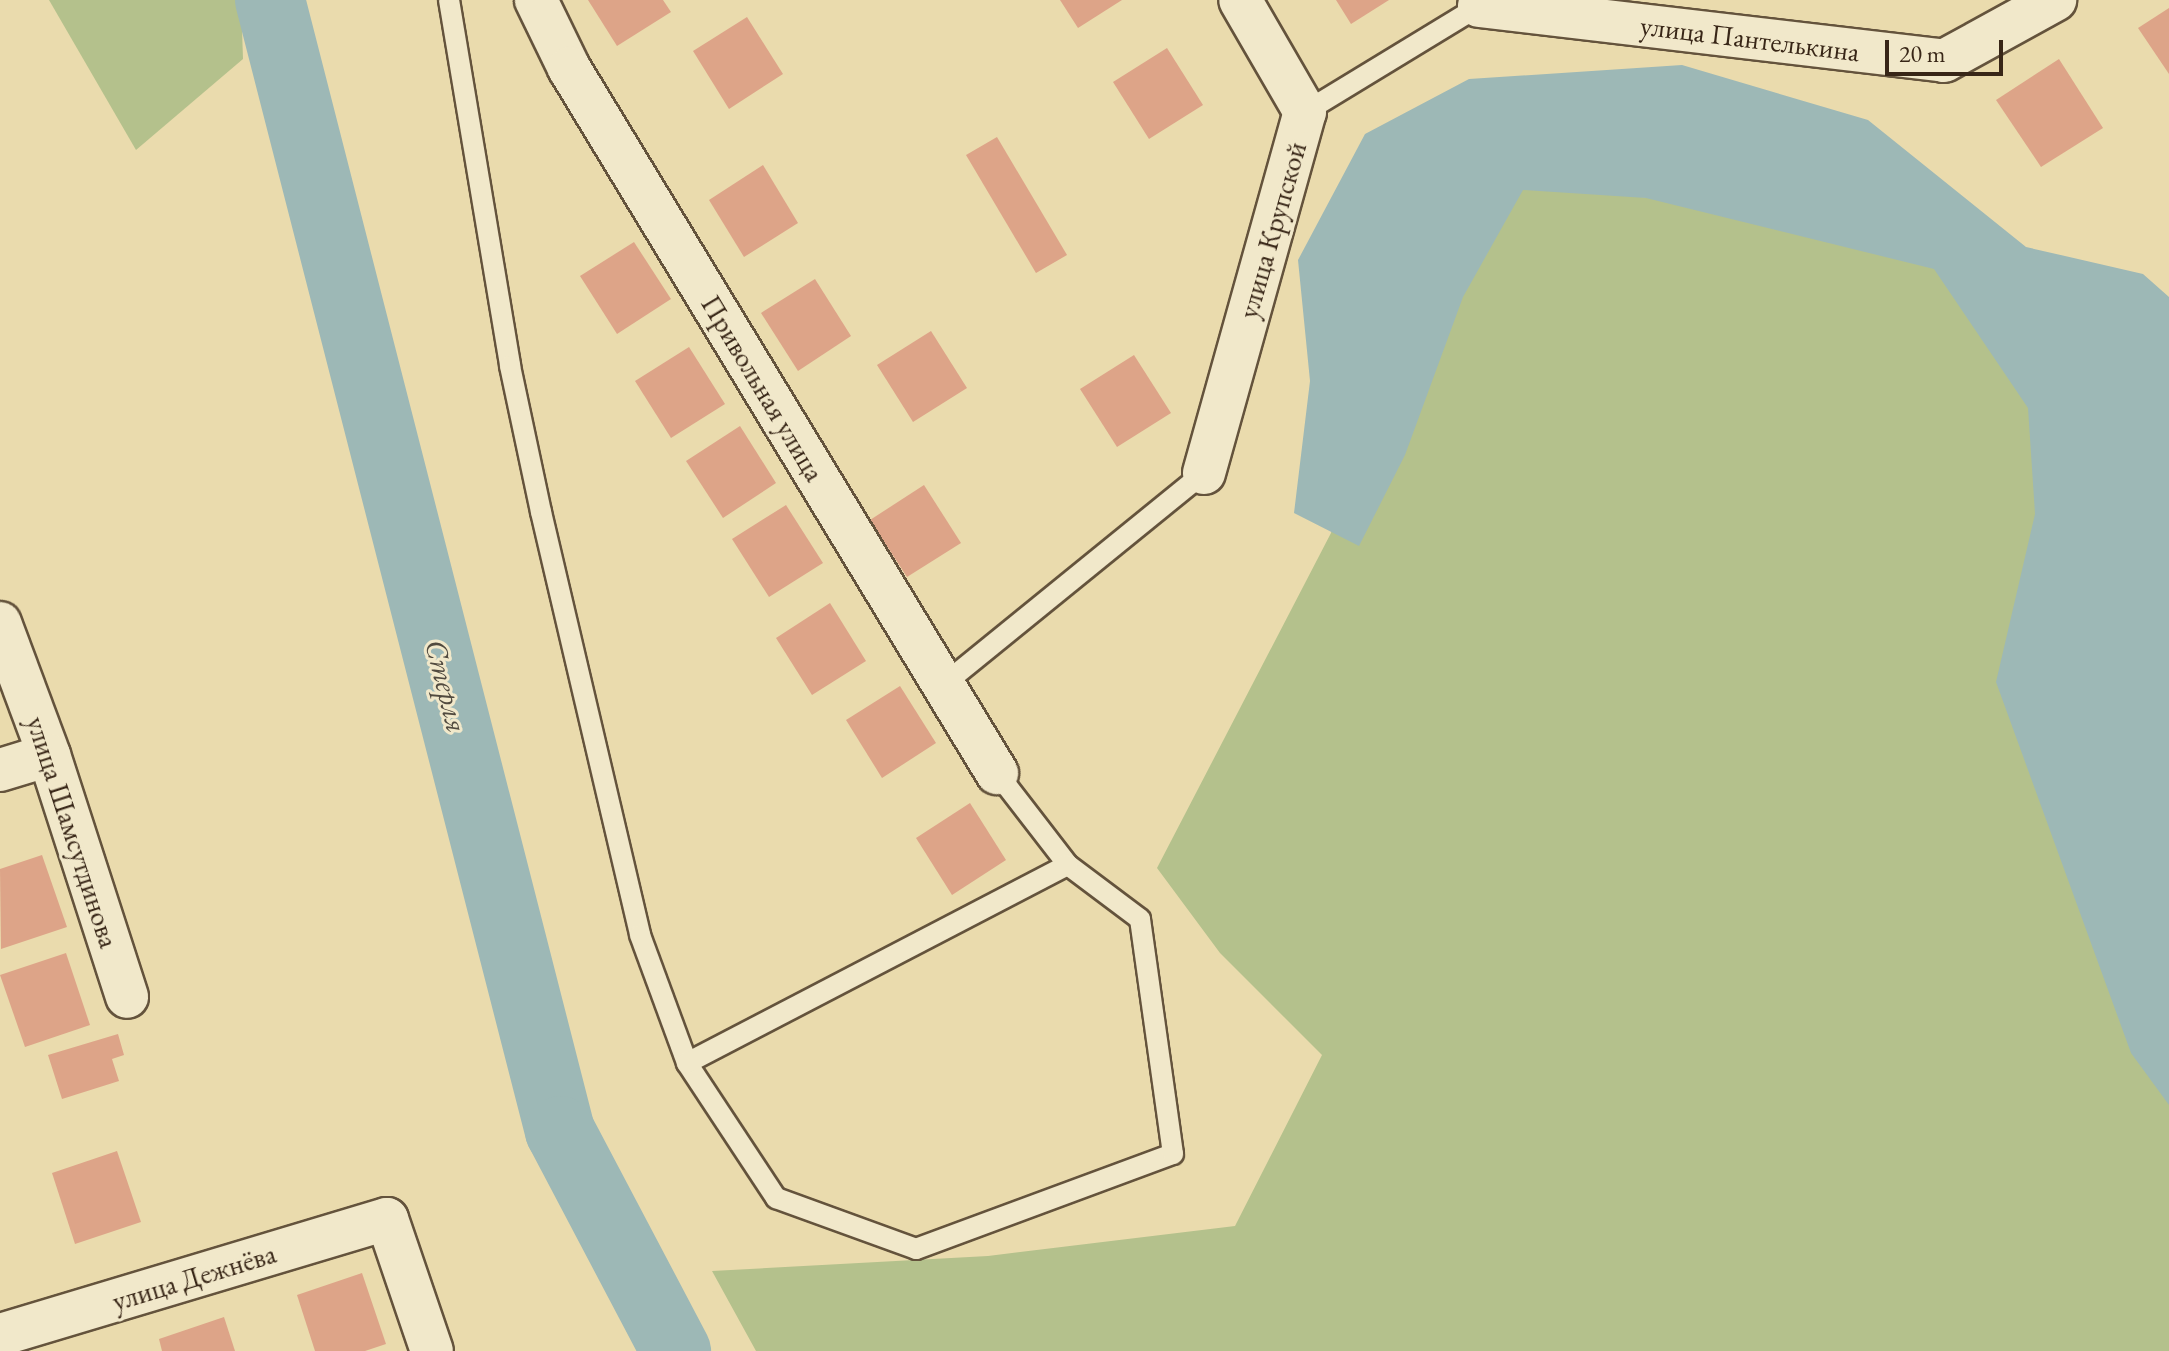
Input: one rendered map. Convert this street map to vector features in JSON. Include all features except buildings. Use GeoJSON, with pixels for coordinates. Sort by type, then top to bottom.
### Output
{"type":"FeatureCollection","features":[{"type":"Feature","properties":{"kind":"street","name":"Привольная улица"},"geometry":{"type":"LineString","coordinates":[[536,0],[569,68],[997,773]]}},
{"type":"Feature","properties":{"kind":"street","name":"улица Крупской"},"geometry":{"type":"LineString","coordinates":[[1204,473],[1305,112],[1240,0]]}},
{"type":"Feature","properties":{"kind":"street","name":"улица Пантелькина"},"geometry":{"type":"LineString","coordinates":[[1479,6],[1944,61],[2055,0]]}},
{"type":"Feature","properties":{"kind":"street","name":"улица Шамсутдинова"},"geometry":{"type":"LineString","coordinates":[[0,623],[49,755],[127,997]]}},
{"type":"Feature","properties":{"kind":"street"},"geometry":{"type":"LineString","coordinates":[[0,770],[49,755]]}},
{"type":"Feature","properties":{"kind":"street","name":"улица Дежнёва"},"geometry":{"type":"LineString","coordinates":[[0,1335],[387,1219],[432,1351]]}},
{"type":"Feature","properties":{"kind":"lane"},"geometry":{"type":"LineString","coordinates":[[449,0],[510,366],[541,512],[640,935],[687,1063],[776,1198],[916,1249],[1173,1154],[1140,919],[1068,865],[997,773]]}},
{"type":"Feature","properties":{"kind":"lane"},"geometry":{"type":"LineString","coordinates":[[1305,112],[1479,6]]}},
{"type":"Feature","properties":{"kind":"lane"},"geometry":{"type":"LineString","coordinates":[[943,685],[1204,473]]}},
{"type":"Feature","properties":{"kind":"lane"},"geometry":{"type":"LineString","coordinates":[[687,1063],[1068,865]]}},
{"type":"Feature","properties":{"kind":"green space"},"geometry":{"type":"Polygon","coordinates":[[[49,0],[241,0],[243,59],[136,150],[49,0]]]}},
{"type":"Feature","properties":{"kind":"green space"},"geometry":{"type":"Polygon","coordinates":[[[1451,173],[1942,235],[2110,349],[2169,738],[2169,1351],[756,1351],[712,1271],[988,1256],[1235,1226],[1322,1055],[1220,953],[1157,868],[1331,533],[1376,300],[1451,173]]]}},
{"type":"Feature","properties":{"kind":"water"},"geometry":{"type":"Polygon","coordinates":[[[1682,65],[1868,120],[2026,247],[2143,274],[2169,297],[2169,1105],[2131,1053],[1996,682],[2035,514],[2028,408],[1934,269],[1646,198],[1523,190],[1463,297],[1405,455],[1359,546],[1294,513],[1310,381],[1298,260],[1365,134],[1469,79],[1682,65]]]}},
{"type":"Feature","properties":{"kind":"waterway","name":"Стерля"},"geometry":{"type":"LineString","coordinates":[[270,0],[560,1131],[676,1351]]}}]}
